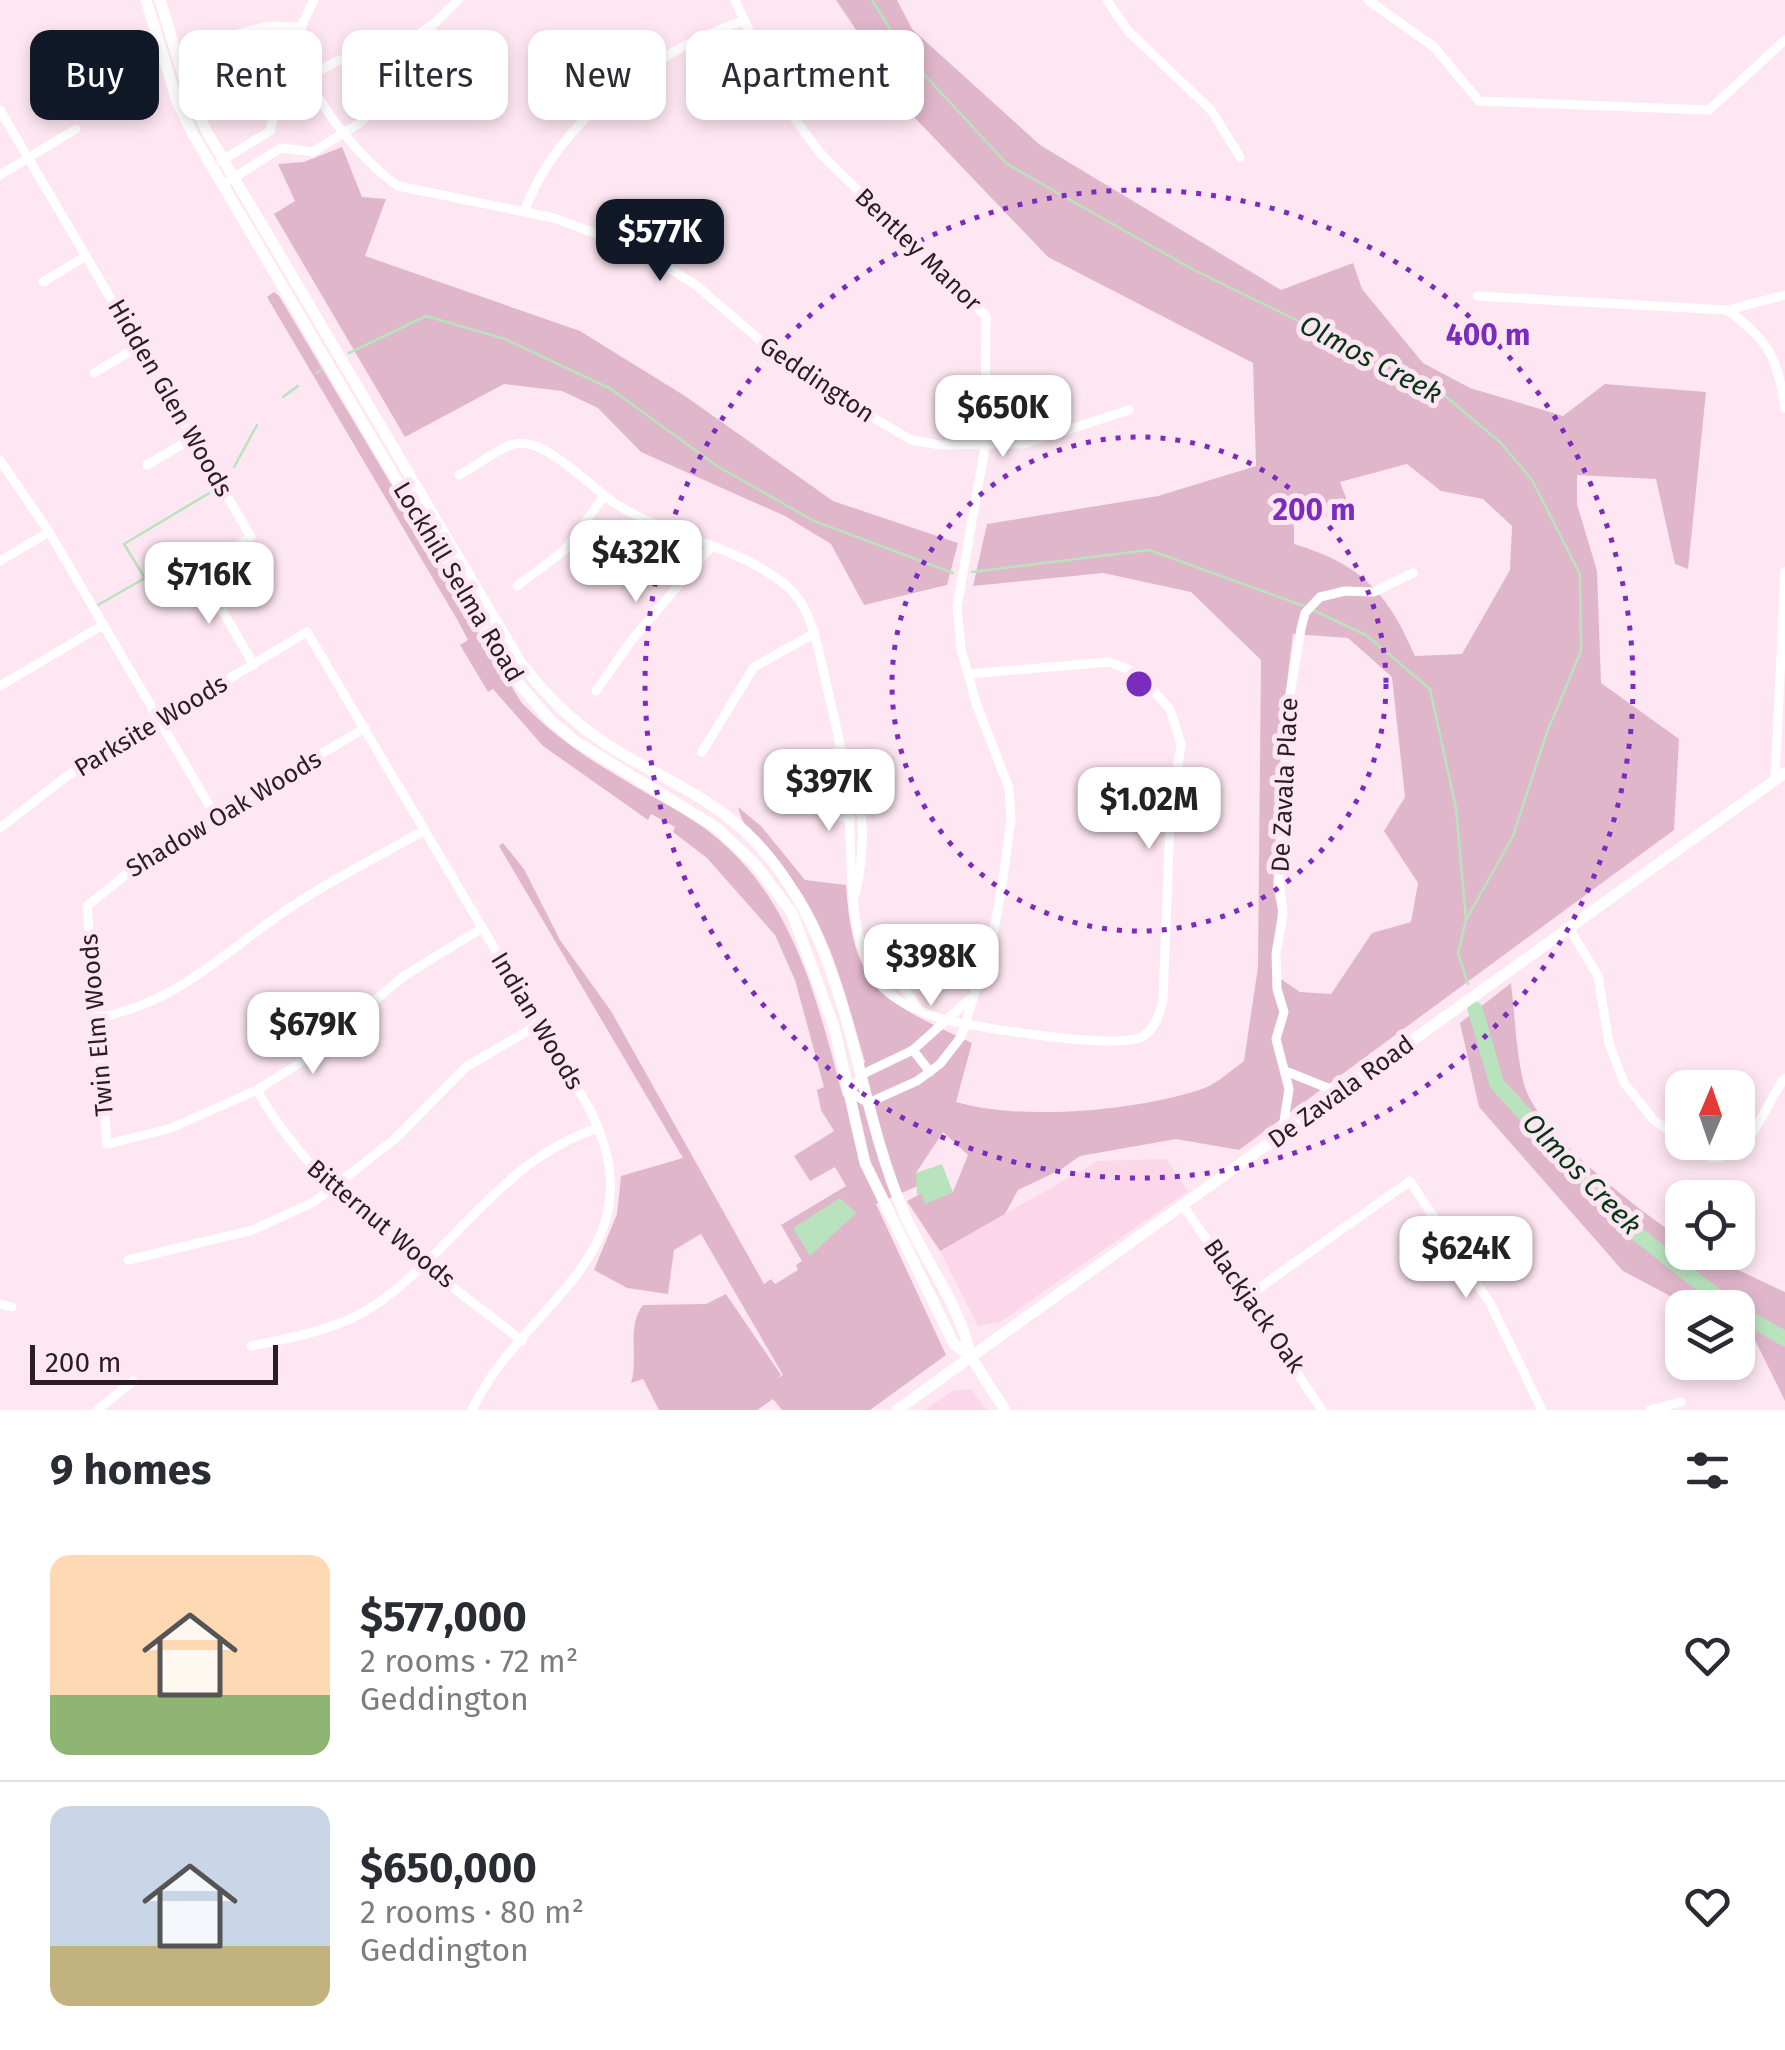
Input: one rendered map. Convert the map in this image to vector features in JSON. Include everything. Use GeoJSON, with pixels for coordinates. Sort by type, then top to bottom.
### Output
{"type":"FeatureCollection","features":[{"type":"Feature","properties":{"kind":"main road","name":"Lockhill Selma Road"},"geometry":{"type":"LineString","coordinates":[[146,0],[177,102],[212,167],[510,673],[550,720],[607,762],[718,828],[792,912],[814,965],[850,1092],[859,1142],[875,1186],[954,1344],[971,1357],[1005,1410]]}},
{"type":"Feature","properties":{"kind":"main road","name":"Lockhill Selma Road"},"geometry":{"type":"LineString","coordinates":[[160,0],[188,92],[224,159],[520,662],[560,710],[615,750],[706,800],[751,837],[785,876],[820,936],[904,1214],[966,1334],[971,1357]]}},
{"type":"Feature","properties":{"kind":"main road","name":"De Zavala Road"},"geometry":{"type":"LineString","coordinates":[[896,1410],[1780,777]]}},
{"type":"Feature","properties":{"kind":"street"},"geometry":{"type":"LineString","coordinates":[[253,30],[269,26],[302,27],[314,0]]}},
{"type":"Feature","properties":{"kind":"street"},"geometry":{"type":"LineString","coordinates":[[222,185],[281,148],[313,152],[343,134],[390,94],[436,23],[458,0]]}},
{"type":"Feature","properties":{"kind":"street","name":"Bentley Manor"},"geometry":{"type":"LineString","coordinates":[[735,0],[779,97],[820,153],[986,316],[985,447],[972,536],[957,596],[961,649],[1012,804],[993,936],[967,1023],[952,1052],[930,1072],[897,1092],[868,1103]]}},
{"type":"Feature","properties":{"kind":"street"},"geometry":{"type":"LineString","coordinates":[[1108,0],[1128,31],[1210,110],[1240,157]]}},
{"type":"Feature","properties":{"kind":"street"},"geometry":{"type":"LineString","coordinates":[[1368,0],[1434,47],[1479,101],[1709,110],[1785,40]]}},
{"type":"Feature","properties":{"kind":"street"},"geometry":{"type":"LineString","coordinates":[[524,212],[546,167],[606,101],[666,56],[745,20]]}},
{"type":"Feature","properties":{"kind":"street"},"geometry":{"type":"LineString","coordinates":[[153,24],[166,21]]}},
{"type":"Feature","properties":{"kind":"street"},"geometry":{"type":"LineString","coordinates":[[322,70],[347,58],[391,52],[436,23]]}},
{"type":"Feature","properties":{"kind":"street","name":"Geddington"},"geometry":{"type":"LineString","coordinates":[[322,97],[343,134],[378,172],[398,186],[524,212],[605,234],[669,267],[796,372],[899,434],[924,444],[1024,444],[1128,410]]}},
{"type":"Feature","properties":{"kind":"street","name":"Hidden Glen Woods"},"geometry":{"type":"LineString","coordinates":[[0,110],[252,537],[198,569],[254,665]]}},
{"type":"Feature","properties":{"kind":"street"},"geometry":{"type":"LineString","coordinates":[[212,167],[270,131],[274,120]]}},
{"type":"Feature","properties":{"kind":"street"},"geometry":{"type":"LineString","coordinates":[[0,175],[76,129]]}},
{"type":"Feature","properties":{"kind":"street"},"geometry":{"type":"LineString","coordinates":[[270,131],[281,148]]}},
{"type":"Feature","properties":{"kind":"street"},"geometry":{"type":"LineString","coordinates":[[247,146],[257,163]]}},
{"type":"Feature","properties":{"kind":"street"},"geometry":{"type":"LineString","coordinates":[[43,282],[86,256]]}},
{"type":"Feature","properties":{"kind":"street"},"geometry":{"type":"LineString","coordinates":[[1477,296],[1727,310],[1785,295]]}},
{"type":"Feature","properties":{"kind":"street"},"geometry":{"type":"LineString","coordinates":[[1727,310],[1764,338],[1776,363],[1785,408]]}},
{"type":"Feature","properties":{"kind":"street"},"geometry":{"type":"LineString","coordinates":[[306,326],[318,318]]}},
{"type":"Feature","properties":{"kind":"street"},"geometry":{"type":"LineString","coordinates":[[94,373],[139,346]]}},
{"type":"Feature","properties":{"kind":"street"},"geometry":{"type":"LineString","coordinates":[[147,465],[193,438]]}},
{"type":"Feature","properties":{"kind":"street"},"geometry":{"type":"LineString","coordinates":[[459,475],[510,445],[533,444],[604,496],[654,525],[748,560],[777,579],[805,608],[815,634],[845,766],[862,856],[855,895],[864,944],[880,986],[948,1020],[1099,1042],[1138,1039],[1154,1024],[1163,1000],[1169,834],[1181,744],[1179,728],[1162,696],[1127,668],[1076,662],[968,674]]}},
{"type":"Feature","properties":{"kind":"street"},"geometry":{"type":"LineString","coordinates":[[0,460],[49,532],[216,817]]}},
{"type":"Feature","properties":{"kind":"street"},"geometry":{"type":"LineString","coordinates":[[518,586],[564,551],[604,496]]}},
{"type":"Feature","properties":{"kind":"street"},"geometry":{"type":"LineString","coordinates":[[411,506],[424,499]]}},
{"type":"Feature","properties":{"kind":"street"},"geometry":{"type":"LineString","coordinates":[[0,560],[49,532]]}},
{"type":"Feature","properties":{"kind":"street"},"geometry":{"type":"LineString","coordinates":[[596,690],[711,547]]}},
{"type":"Feature","properties":{"kind":"street"},"geometry":{"type":"LineString","coordinates":[[1780,777],[1785,572]]}},
{"type":"Feature","properties":{"kind":"street","name":"De Zavala Place"},"geometry":{"type":"LineString","coordinates":[[1282,1134],[1288,1072],[1276,1039],[1284,1012],[1277,989],[1276,952],[1283,914],[1279,879],[1288,777],[1286,718],[1301,629],[1305,613],[1320,597],[1345,591],[1374,592],[1413,573]]}},
{"type":"Feature","properties":{"kind":"street"},"geometry":{"type":"LineString","coordinates":[[0,686],[103,625]]}},
{"type":"Feature","properties":{"kind":"street","name":"Parksite Woods"},"geometry":{"type":"LineString","coordinates":[[0,828],[48,788],[307,632]]}},
{"type":"Feature","properties":{"kind":"street","name":"Indian Woods"},"geometry":{"type":"LineString","coordinates":[[307,632],[598,1128],[610,1182],[603,1229],[582,1272],[486,1385],[472,1410]]}},
{"type":"Feature","properties":{"kind":"street"},"geometry":{"type":"LineString","coordinates":[[702,752],[754,668],[815,634]]}},
{"type":"Feature","properties":{"kind":"street","name":"Shadow Oak Woods"},"geometry":{"type":"LineString","coordinates":[[87,906],[127,870],[366,728]]}},
{"type":"Feature","properties":{"kind":"street"},"geometry":{"type":"LineString","coordinates":[[840,749],[815,766],[810,789],[826,814],[853,818]]}},
{"type":"Feature","properties":{"kind":"street"},"geometry":{"type":"LineString","coordinates":[[607,762],[615,750]]}},
{"type":"Feature","properties":{"kind":"street"},"geometry":{"type":"LineString","coordinates":[[98,1018],[126,1012],[178,990],[299,902],[424,830]]}},
{"type":"Feature","properties":{"kind":"street","name":"Twin Elm Woods"},"geometry":{"type":"LineString","coordinates":[[87,906],[107,1144],[169,1129],[257,1090]]}},
{"type":"Feature","properties":{"kind":"street"},"geometry":{"type":"LineString","coordinates":[[257,1090],[298,1064],[404,976],[482,928]]}},
{"type":"Feature","properties":{"kind":"street"},"geometry":{"type":"LineString","coordinates":[[1569,928],[1595,968],[1610,1043],[1624,1083],[1665,1128]]}},
{"type":"Feature","properties":{"kind":"street"},"geometry":{"type":"LineString","coordinates":[[864,944],[898,978],[918,1008]]}},
{"type":"Feature","properties":{"kind":"street","name":"Bentley Manor"},"geometry":{"type":"LineString","coordinates":[[862,1074],[913,1050],[972,997]]}},
{"type":"Feature","properties":{"kind":"street"},"geometry":{"type":"LineString","coordinates":[[128,1260],[253,1230],[314,1202],[395,1139],[466,1067],[538,1024]]}},
{"type":"Feature","properties":{"kind":"street"},"geometry":{"type":"LineString","coordinates":[[913,1050],[930,1072]]}},
{"type":"Feature","properties":{"kind":"street"},"geometry":{"type":"LineString","coordinates":[[1288,1072],[1340,1092]]}},
{"type":"Feature","properties":{"kind":"street"},"geometry":{"type":"LineString","coordinates":[[862,1074],[850,1092],[868,1103]]}},
{"type":"Feature","properties":{"kind":"street"},"geometry":{"type":"LineString","coordinates":[[1755,1128],[1785,1078]]}},
{"type":"Feature","properties":{"kind":"street","name":"Bitternut Woods"},"geometry":{"type":"LineString","coordinates":[[257,1090],[294,1148],[332,1188],[522,1341]]}},
{"type":"Feature","properties":{"kind":"street"},"geometry":{"type":"LineString","coordinates":[[252,1346],[345,1322],[395,1290],[524,1166],[570,1138],[598,1128]]}},
{"type":"Feature","properties":{"kind":"street"},"geometry":{"type":"LineString","coordinates":[[1248,1296],[1410,1181],[1490,1303],[1542,1410]]}},
{"type":"Feature","properties":{"kind":"street","name":"Blackjack Oak"},"geometry":{"type":"LineString","coordinates":[[1184,1204],[1322,1410]]}},
{"type":"Feature","properties":{"kind":"street"},"geometry":{"type":"LineString","coordinates":[[0,1304],[12,1308]]}},
{"type":"Feature","properties":{"kind":"street"},"geometry":{"type":"LineString","coordinates":[[345,1322],[350,1336]]}},
{"type":"Feature","properties":{"kind":"street"},"geometry":{"type":"LineString","coordinates":[[97,1410],[133,1381]]}},
{"type":"Feature","properties":{"kind":"street"},"geometry":{"type":"LineString","coordinates":[[1650,1410],[1681,1402]]}},
{"type":"Feature","properties":{"kind":"shaded area"},"geometry":{"type":"Polygon","coordinates":[[[836,0],[897,0],[912,29],[856,30],[836,0]]]}},
{"type":"Feature","properties":{"kind":"shaded area"},"geometry":{"type":"Polygon","coordinates":[[[924,40],[1040,145],[1281,290],[1353,263],[1362,289],[1423,363],[1470,388],[1563,416],[1605,384],[1706,392],[1688,569],[1675,564],[1656,479],[1577,475],[1577,504],[1597,571],[1601,683],[1679,739],[1674,830],[1239,1150],[1176,1139],[1080,1156],[1018,1190],[1005,1214],[940,1251],[907,1201],[922,1193],[926,1203],[953,1192],[968,1155],[943,1132],[916,1173],[920,1185],[876,1204],[946,1355],[870,1410],[782,1410],[773,1399],[757,1410],[659,1410],[643,1379],[631,1383],[635,1323],[643,1305],[706,1304],[726,1294],[781,1375],[776,1379],[783,1375],[701,1234],[674,1250],[668,1294],[627,1288],[594,1270],[617,1214],[621,1176],[683,1158],[499,846],[503,843],[524,869],[560,940],[611,1011],[764,1284],[771,1279],[775,1284],[798,1270],[796,1265],[802,1261],[781,1225],[846,1186],[835,1167],[810,1181],[794,1156],[834,1131],[821,1110],[817,1090],[824,1087],[795,980],[775,935],[707,858],[673,832],[675,827],[651,814],[648,820],[543,746],[493,689],[488,692],[460,645],[468,640],[458,621],[267,297],[274,292],[279,296],[521,702],[578,750],[719,839],[772,902],[807,976],[843,1097],[865,1062],[832,954],[802,894],[756,841],[738,807],[761,826],[805,880],[846,885],[856,948],[878,988],[916,1016],[972,1043],[956,1102],[1013,1111],[1078,1111],[1142,1103],[1199,1090],[1244,1061],[1258,967],[1261,660],[1191,592],[1103,573],[973,586],[987,524],[1158,496],[1256,466],[1253,363],[1048,257],[917,120],[924,120],[924,40]],[[1407,464],[1340,482],[1349,506],[1339,515],[1294,521],[1294,544],[1337,561],[1370,584],[1394,615],[1415,656],[1462,654],[1510,570],[1512,526],[1483,499],[1441,491],[1407,464]],[[1293,634],[1282,723],[1273,886],[1278,910],[1272,973],[1300,992],[1331,994],[1372,933],[1411,922],[1418,883],[1384,831],[1405,797],[1392,677],[1348,638],[1293,634]]]}},
{"type":"Feature","properties":{"kind":"shaded area"},"geometry":{"type":"Polygon","coordinates":[[[342,147],[362,197],[386,199],[365,256],[580,331],[685,396],[833,501],[958,543],[947,585],[864,605],[831,544],[785,516],[641,452],[598,408],[562,391],[504,384],[405,437],[274,214],[295,201],[278,164],[304,162],[342,147]]]}},
{"type":"Feature","properties":{"kind":"shaded area"},"geometry":{"type":"Polygon","coordinates":[[[1511,983],[1517,1047],[1524,1084],[1533,1103],[1568,1147],[1665,1227],[1665,1270],[1738,1270],[1785,1292],[1785,1401],[1755,1341],[1755,1290],[1665,1290],[1665,1293],[1623,1271],[1479,1107],[1460,1023],[1511,983]]]}},
{"type":"Feature","properties":{"kind":"shaded area"},"geometry":{"type":"Polygon","coordinates":[[[1166,1159],[1188,1191],[1000,1322],[978,1326],[940,1251],[1098,1161],[1166,1159]]]}},
{"type":"Feature","properties":{"kind":"shaded area"},"geometry":{"type":"Polygon","coordinates":[[[942,1164],[953,1192],[925,1204],[922,1194],[917,1195],[916,1173],[942,1164]]]}},
{"type":"Feature","properties":{"kind":"shaded area"},"geometry":{"type":"Polygon","coordinates":[[[840,1198],[856,1213],[810,1256],[793,1228],[840,1198]]]}},
{"type":"Feature","properties":{"kind":"shaded area"},"geometry":{"type":"Polygon","coordinates":[[[971,1389],[987,1410],[925,1410],[952,1391],[971,1389]]]}},
{"type":"Feature","properties":{"kind":"waterway","name":"Olmos Creek"},"geometry":{"type":"LineString","coordinates":[[872,0],[907,56],[1007,164],[1192,269],[1437,389],[1501,443],[1532,480],[1580,574],[1581,651],[1547,732],[1513,836],[1466,920],[1458,953],[1468,984]]}},
{"type":"Feature","properties":{"kind":"waterway"},"geometry":{"type":"LineString","coordinates":[[349,353],[426,316],[505,339],[611,389],[717,466],[814,521],[953,573]]}},
{"type":"Feature","properties":{"kind":"waterway"},"geometry":{"type":"LineString","coordinates":[[316,373],[321,370]]}},
{"type":"Feature","properties":{"kind":"waterway"},"geometry":{"type":"LineString","coordinates":[[283,397],[298,386]]}},
{"type":"Feature","properties":{"kind":"waterway"},"geometry":{"type":"LineString","coordinates":[[234,467],[257,425]]}},
{"type":"Feature","properties":{"kind":"waterway"},"geometry":{"type":"LineString","coordinates":[[98,605],[145,578],[124,544],[216,489]]}},
{"type":"Feature","properties":{"kind":"waterway"},"geometry":{"type":"LineString","coordinates":[[972,572],[1149,550],[1304,606]]}},
{"type":"Feature","properties":{"kind":"waterway"},"geometry":{"type":"LineString","coordinates":[[1315,611],[1366,635],[1430,689],[1456,808],[1466,919]]}},
{"type":"Feature","properties":{"kind":"waterway","name":"Olmos Creek"},"geometry":{"type":"LineString","coordinates":[[1475,1009],[1497,1084],[1630,1228],[1708,1290]]}},
{"type":"Feature","properties":{"kind":"waterway","name":"Olmos Creek"},"geometry":{"type":"LineString","coordinates":[[1755,1322],[1785,1339]]}}]}
